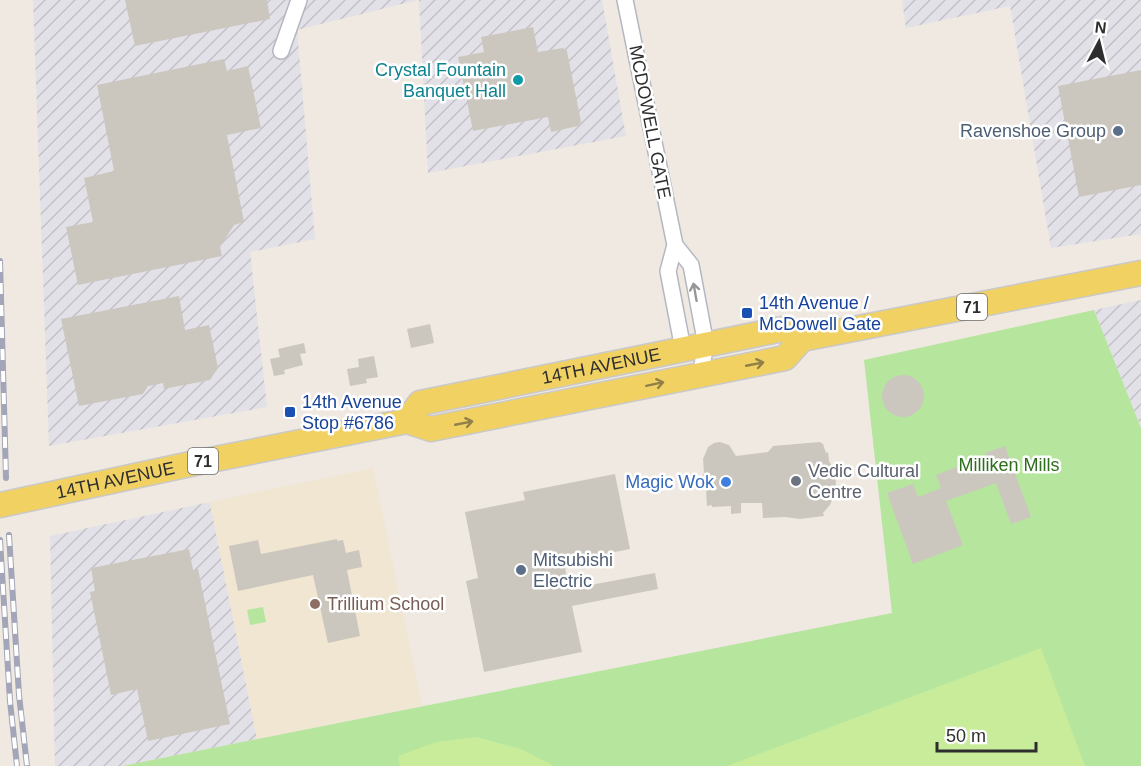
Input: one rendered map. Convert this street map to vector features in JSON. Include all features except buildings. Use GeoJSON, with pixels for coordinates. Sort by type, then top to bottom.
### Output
{"type":"FeatureCollection","features":[{"type":"Feature","properties":{"kind":"main road","name":"14TH AVENUE"},"geometry":{"type":"LineString","coordinates":[[0,505],[407,421],[431,429],[785,358],[802,339],[1141,273]]}},
{"type":"Feature","properties":{"kind":"main road","name":"14TH AVENUE"},"geometry":{"type":"LineString","coordinates":[[407,421],[420,404],[694,347],[783,329],[802,339]]}},
{"type":"Feature","properties":{"kind":"street"},"geometry":{"type":"LineString","coordinates":[[281,51],[299,0]]}},
{"type":"Feature","properties":{"kind":"street","name":"MCDOWELL GATE"},"geometry":{"type":"LineString","coordinates":[[625,0],[675,245],[668,271],[694,347],[700,375]]}},
{"type":"Feature","properties":{"kind":"street","name":"MCDOWELL GATE"},"geometry":{"type":"LineString","coordinates":[[675,245],[691,265],[694,347]]}},
{"type":"Feature","properties":{"kind":"shaded area"},"geometry":{"type":"Polygon","coordinates":[[[33,0],[418,0],[297,30],[315,239],[250,252],[267,407],[49,446],[33,0]]]}},
{"type":"Feature","properties":{"kind":"shaded area"},"geometry":{"type":"Polygon","coordinates":[[[419,0],[602,0],[626,136],[428,173],[419,0]]]}},
{"type":"Feature","properties":{"kind":"shaded area"},"geometry":{"type":"Polygon","coordinates":[[[902,0],[1141,0],[1141,234],[1051,248],[1010,6],[906,28],[902,0]]]}},
{"type":"Feature","properties":{"kind":"shaded area"},"geometry":{"type":"Polygon","coordinates":[[[1141,300],[1141,428],[1094,310],[1141,300]]]}},
{"type":"Feature","properties":{"kind":"shaded area","name":"Trillium School"},"geometry":{"type":"Polygon","coordinates":[[[373,468],[422,706],[257,739],[210,502],[373,468]]]}},
{"type":"Feature","properties":{"kind":"shaded area"},"geometry":{"type":"Polygon","coordinates":[[[210,502],[257,739],[122,766],[55,766],[50,536],[210,502]]]}},
{"type":"Feature","properties":{"kind":"green space","name":"Milliken Mills"},"geometry":{"type":"Polygon","coordinates":[[[1094,310],[1141,428],[1141,766],[122,766],[892,613],[864,360],[1094,310]]]}},
{"type":"Feature","properties":{"kind":"green space"},"geometry":{"type":"Polygon","coordinates":[[[263,607],[266,622],[250,625],[247,610],[263,607]]]}},
{"type":"Feature","properties":{"kind":"green space"},"geometry":{"type":"Polygon","coordinates":[[[1041,648],[1085,766],[727,766],[1041,648]]]}},
{"type":"Feature","properties":{"kind":"green space"},"geometry":{"type":"Polygon","coordinates":[[[476,737],[521,749],[554,766],[400,766],[398,756],[436,742],[476,737]]]}},
{"type":"Feature","properties":{"kind":"railway"},"geometry":{"type":"LineString","coordinates":[[0,261],[6,478]]}},
{"type":"Feature","properties":{"kind":"railway"},"geometry":{"type":"LineString","coordinates":[[9,535],[19,695],[27,766]]}},
{"type":"Feature","properties":{"kind":"railway"},"geometry":{"type":"LineString","coordinates":[[0,540],[10,701],[17,766]]}},
{"type":"Feature","properties":{"kind":"place","name":"Crystal Fountain Banquet Hall"},"geometry":{"type":"Point","coordinates":[518,80]}},
{"type":"Feature","properties":{"kind":"place","name":"Ravenshoe Group"},"geometry":{"type":"Point","coordinates":[1118,131]}},
{"type":"Feature","properties":{"kind":"place","name":"14th Avenue / McDowell Gate"},"geometry":{"type":"Point","coordinates":[747,313]}},
{"type":"Feature","properties":{"kind":"place","name":"14th Avenue Stop #6786"},"geometry":{"type":"Point","coordinates":[290,412]}},
{"type":"Feature","properties":{"kind":"place","name":"Vedic Cultural Centre"},"geometry":{"type":"Point","coordinates":[796,481]}},
{"type":"Feature","properties":{"kind":"place","name":"Magic Wok"},"geometry":{"type":"Point","coordinates":[726,482]}},
{"type":"Feature","properties":{"kind":"place","name":"Mitsubishi Electric"},"geometry":{"type":"Point","coordinates":[521,570]}},
{"type":"Feature","properties":{"kind":"place","name":"Trillium School"},"geometry":{"type":"Point","coordinates":[315,604]}}]}
